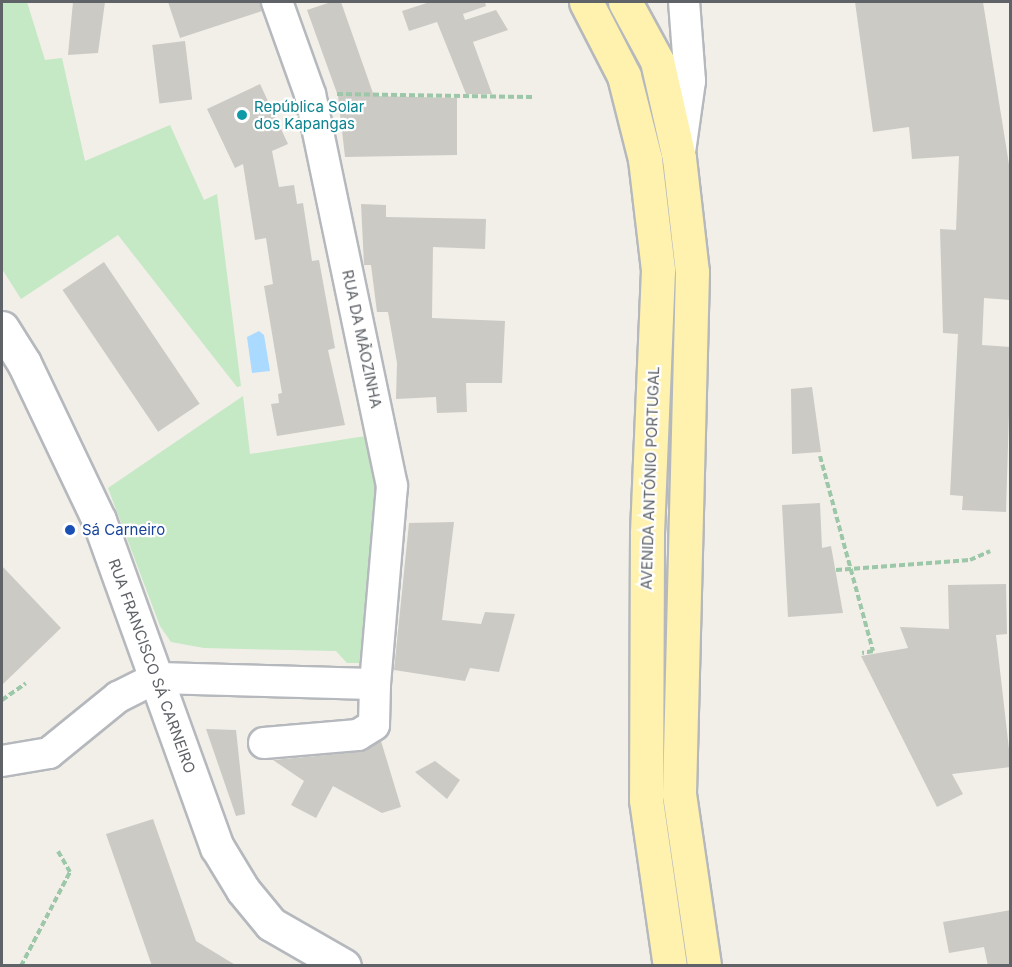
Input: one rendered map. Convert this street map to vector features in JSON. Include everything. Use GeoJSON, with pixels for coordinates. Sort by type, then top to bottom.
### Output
{"type":"FeatureCollection","features":[{"type":"Feature","properties":{"kind":"main road","name":"AVENIDA ANTÓNIO PORTUGAL"},"geometry":{"type":"LineString","coordinates":[[586,2],[624,76],[645,159],[658,270],[647,533],[646,800],[670,966]]}},
{"type":"Feature","properties":{"kind":"main road"},"geometry":{"type":"LineString","coordinates":[[625,2],[657,61],[679,158],[692,272],[679,795],[704,966]]}},
{"type":"Feature","properties":{"kind":"street","name":"RUA DA MÃOZINHA"},"geometry":{"type":"LineString","coordinates":[[264,743],[358,735],[374,725],[375,684],[392,486],[310,94],[277,2]]}},
{"type":"Feature","properties":{"kind":"street"},"geometry":{"type":"LineString","coordinates":[[679,158],[690,81],[684,2]]}},
{"type":"Feature","properties":{"kind":"street","name":"RUA FRANCISCO SÁ CARNEIRO"},"geometry":{"type":"LineString","coordinates":[[2,328],[24,363],[99,520],[217,847],[243,890],[271,924],[344,966]]}},
{"type":"Feature","properties":{"kind":"street"},"geometry":{"type":"LineString","coordinates":[[3,762],[49,753],[118,698],[156,678],[375,684]]}},
{"type":"Feature","properties":{"kind":"path"},"geometry":{"type":"LineString","coordinates":[[310,94],[535,97]]}},
{"type":"Feature","properties":{"kind":"path"},"geometry":{"type":"LineString","coordinates":[[820,456],[873,651],[862,653]]}},
{"type":"Feature","properties":{"kind":"path"},"geometry":{"type":"LineString","coordinates":[[836,570],[970,560],[990,551]]}},
{"type":"Feature","properties":{"kind":"path"},"geometry":{"type":"LineString","coordinates":[[2,700],[26,683]]}},
{"type":"Feature","properties":{"kind":"path"},"geometry":{"type":"LineString","coordinates":[[21,966],[70,872],[58,851]]}},
{"type":"Feature","properties":{"kind":"path"},"geometry":{"type":"LineString","coordinates":[[570,966],[586,966]]}},
{"type":"Feature","properties":{"kind":"green space"},"geometry":{"type":"Polygon","coordinates":[[[2,2],[27,2],[45,60],[62,58],[85,161],[170,125],[204,200],[217,194],[241,386],[237,387],[118,235],[21,299],[2,269],[2,2]]]}},
{"type":"Feature","properties":{"kind":"green space"},"geometry":{"type":"Polygon","coordinates":[[[243,396],[250,454],[372,435],[381,487],[363,663],[347,663],[336,651],[204,648],[171,642],[160,626],[108,488],[243,396]]]}},
{"type":"Feature","properties":{"kind":"water"},"geometry":{"type":"Polygon","coordinates":[[[259,331],[264,335],[270,371],[252,373],[247,337],[259,331]]]}},
{"type":"Feature","properties":{"kind":"building"},"geometry":{"type":"Polygon","coordinates":[[[73,2],[105,2],[98,53],[68,55],[73,2]]]}},
{"type":"Feature","properties":{"kind":"building"},"geometry":{"type":"Polygon","coordinates":[[[168,2],[260,2],[262,11],[180,38],[168,2]]]}},
{"type":"Feature","properties":{"kind":"building"},"geometry":{"type":"Polygon","coordinates":[[[331,2],[341,2],[374,96],[457,98],[457,155],[345,157],[338,96],[307,10],[331,2]]]}},
{"type":"Feature","properties":{"kind":"building"},"geometry":{"type":"Polygon","coordinates":[[[430,2],[485,2],[486,6],[463,14],[465,20],[496,10],[508,30],[473,42],[492,94],[466,94],[437,22],[409,31],[402,11],[430,2]]]}},
{"type":"Feature","properties":{"kind":"building"},"geometry":{"type":"Polygon","coordinates":[[[855,2],[983,2],[1011,177],[1011,300],[984,298],[982,345],[1011,347],[1006,512],[962,510],[963,496],[950,495],[958,334],[943,333],[940,229],[956,230],[959,156],[912,159],[909,127],[873,132],[855,2]]]}},
{"type":"Feature","properties":{"kind":"building"},"geometry":{"type":"Polygon","coordinates":[[[185,41],[192,100],[159,104],[152,45],[185,41]]]}},
{"type":"Feature","properties":{"kind":"building"},"geometry":{"type":"Polygon","coordinates":[[[260,84],[288,144],[272,151],[279,187],[294,185],[297,204],[303,203],[312,261],[319,260],[335,348],[328,350],[345,425],[277,436],[271,404],[279,403],[278,394],[282,393],[264,286],[273,284],[266,238],[255,240],[243,164],[235,168],[207,109],[260,84]]]}},
{"type":"Feature","properties":{"kind":"building"},"geometry":{"type":"Polygon","coordinates":[[[361,204],[386,205],[386,217],[486,219],[485,249],[433,247],[432,318],[505,321],[502,383],[466,383],[467,412],[437,413],[436,397],[396,399],[397,363],[388,312],[377,312],[371,265],[364,265],[361,204]]]}},
{"type":"Feature","properties":{"kind":"building"},"geometry":{"type":"Polygon","coordinates":[[[104,262],[200,404],[158,432],[63,290],[104,262]]]}},
{"type":"Feature","properties":{"kind":"building"},"geometry":{"type":"Polygon","coordinates":[[[812,387],[821,452],[792,454],[791,389],[812,387]]]}},
{"type":"Feature","properties":{"kind":"building"},"geometry":{"type":"Polygon","coordinates":[[[820,503],[822,548],[831,546],[843,613],[788,617],[782,505],[820,503]]]}},
{"type":"Feature","properties":{"kind":"building"},"geometry":{"type":"Polygon","coordinates":[[[454,522],[442,620],[481,624],[485,612],[515,614],[499,672],[470,668],[465,681],[394,670],[409,523],[454,522]]]}},
{"type":"Feature","properties":{"kind":"building"},"geometry":{"type":"Polygon","coordinates":[[[2,566],[61,628],[2,685],[2,566]]]}},
{"type":"Feature","properties":{"kind":"building"},"geometry":{"type":"Polygon","coordinates":[[[1006,584],[1007,634],[996,635],[1011,767],[952,774],[963,794],[937,807],[861,656],[908,648],[900,627],[949,629],[948,585],[1006,584]]]}},
{"type":"Feature","properties":{"kind":"building"},"geometry":{"type":"Polygon","coordinates":[[[206,729],[236,730],[245,814],[236,816],[206,729]]]}},
{"type":"Feature","properties":{"kind":"building"},"geometry":{"type":"Polygon","coordinates":[[[381,741],[401,807],[382,813],[333,786],[316,818],[291,805],[304,781],[273,760],[359,752],[381,741]]]}},
{"type":"Feature","properties":{"kind":"building"},"geometry":{"type":"Polygon","coordinates":[[[435,761],[460,780],[447,799],[415,772],[435,761]]]}},
{"type":"Feature","properties":{"kind":"building"},"geometry":{"type":"Polygon","coordinates":[[[153,819],[196,941],[237,966],[152,966],[106,834],[153,819]]]}},
{"type":"Feature","properties":{"kind":"building"},"geometry":{"type":"Polygon","coordinates":[[[1011,910],[1011,966],[988,966],[984,947],[949,953],[943,922],[1011,910]]]}},
{"type":"Feature","properties":{"kind":"place","name":"República Solar dos Kapangas"},"geometry":{"type":"Point","coordinates":[242,115]}},
{"type":"Feature","properties":{"kind":"place","name":"Sá Carneiro"},"geometry":{"type":"Point","coordinates":[70,530]}}]}
